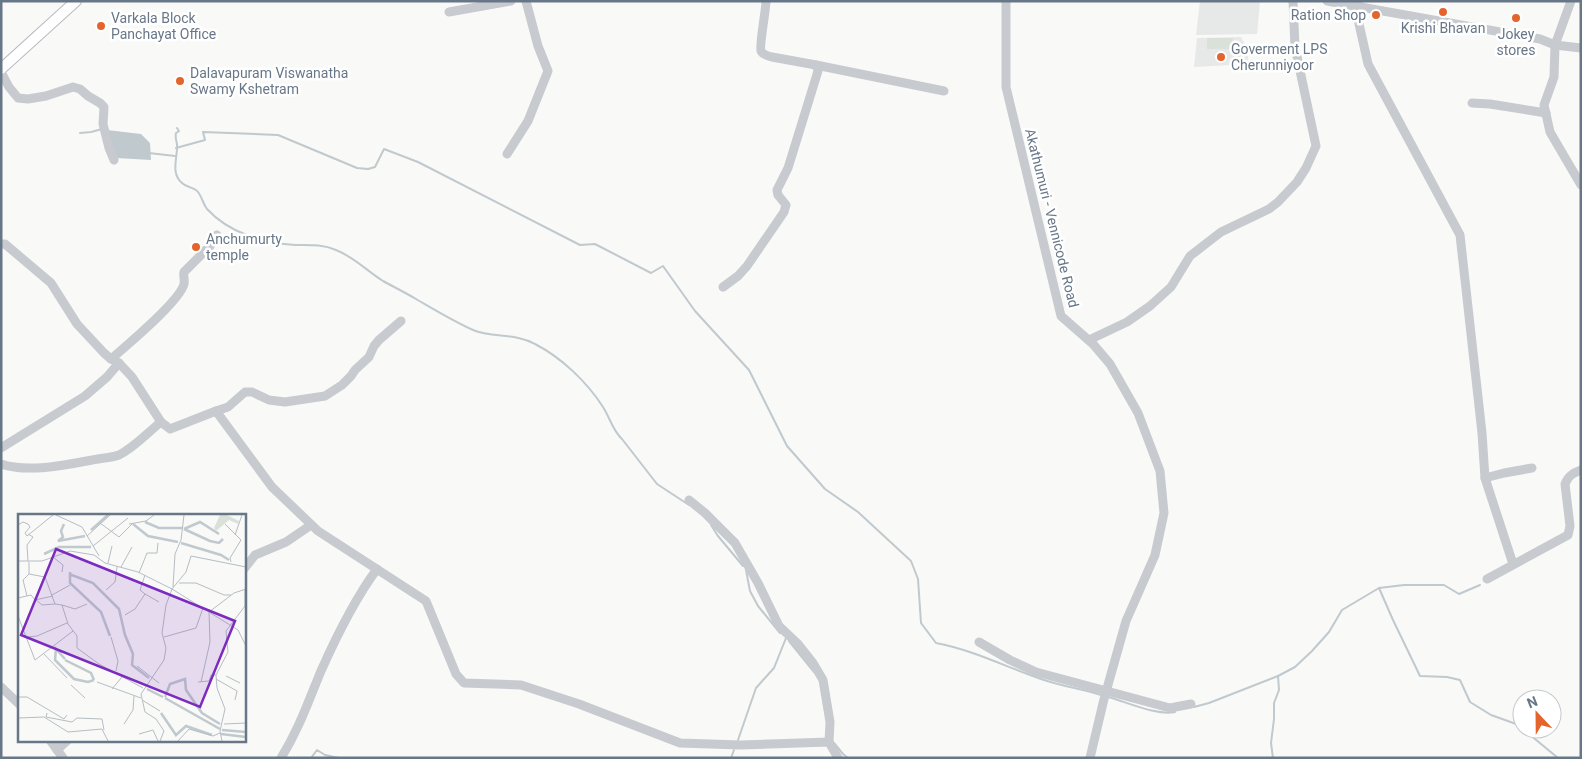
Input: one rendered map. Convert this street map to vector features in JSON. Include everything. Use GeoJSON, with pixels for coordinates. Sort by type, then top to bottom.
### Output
{"type":"FeatureCollection","features":[{"type":"Feature","properties":{"kind":"main road"},"geometry":{"type":"LineString","coordinates":[[1,70],[76,1]]}},
{"type":"Feature","properties":{"kind":"street"},"geometry":{"type":"LineString","coordinates":[[449,12],[511,1]]}},
{"type":"Feature","properties":{"kind":"street"},"geometry":{"type":"LineString","coordinates":[[508,154],[528,121],[548,71],[538,46],[526,1]]}},
{"type":"Feature","properties":{"kind":"street"},"geometry":{"type":"LineString","coordinates":[[766,1],[760,45],[761,51],[765,55],[944,91]]}},
{"type":"Feature","properties":{"kind":"street","name":"Akathumuri - Vennicode Road"},"geometry":{"type":"LineString","coordinates":[[1006,1],[1006,87],[1061,316],[1089,340],[1110,364],[1138,413],[1160,471],[1164,513],[1155,555],[1126,621],[1106,690],[1090,758]]}},
{"type":"Feature","properties":{"kind":"street"},"geometry":{"type":"LineString","coordinates":[[1089,340],[1127,322],[1150,306],[1171,287],[1190,256],[1221,232],[1269,209],[1298,182],[1316,146],[1295,47],[1294,1]]}},
{"type":"Feature","properties":{"kind":"street"},"geometry":{"type":"LineString","coordinates":[[1327,1],[1372,5],[1540,39],[1555,45],[1581,48]]}},
{"type":"Feature","properties":{"kind":"street"},"geometry":{"type":"LineString","coordinates":[[1571,1],[1555,45],[1554,77],[1544,104],[1550,132],[1581,185]]}},
{"type":"Feature","properties":{"kind":"street"},"geometry":{"type":"LineString","coordinates":[[1357,4],[1368,64],[1460,235],[1485,459],[1485,478],[1513,564]]}},
{"type":"Feature","properties":{"kind":"street"},"geometry":{"type":"LineString","coordinates":[[723,287],[748,266],[784,212],[786,205],[778,195],[777,190],[788,168],[802,124],[818,72],[816,65]]}},
{"type":"Feature","properties":{"kind":"street"},"geometry":{"type":"LineString","coordinates":[[1,70],[9,87],[18,98],[28,99],[80,88],[88,96],[100,102],[104,113],[104,128],[114,160]]}},
{"type":"Feature","properties":{"kind":"street"},"geometry":{"type":"LineString","coordinates":[[1472,103],[1546,113]]}},
{"type":"Feature","properties":{"kind":"street"},"geometry":{"type":"LineString","coordinates":[[1,448],[85,396],[107,377],[115,361],[176,296],[184,284],[184,272],[210,246],[216,235]]}},
{"type":"Feature","properties":{"kind":"street"},"geometry":{"type":"LineString","coordinates":[[1,244],[5,244],[51,283],[77,324],[132,376],[161,422],[170,429],[228,407],[245,392],[252,392],[269,400],[286,402],[325,396],[342,385],[354,370],[370,357],[374,346],[379,340],[401,321]]}},
{"type":"Feature","properties":{"kind":"street"},"geometry":{"type":"LineString","coordinates":[[216,412],[272,487],[318,531],[426,600],[456,674],[464,683],[521,685],[579,704],[680,743],[741,745],[829,742]]}},
{"type":"Feature","properties":{"kind":"street"},"geometry":{"type":"LineString","coordinates":[[1,464],[10,467],[31,468],[117,456],[135,446],[161,422]]}},
{"type":"Feature","properties":{"kind":"street"},"geometry":{"type":"LineString","coordinates":[[1485,478],[1504,472],[1532,468]]}},
{"type":"Feature","properties":{"kind":"street"},"geometry":{"type":"LineString","coordinates":[[1487,578],[1568,535],[1570,526],[1567,478],[1581,470]]}},
{"type":"Feature","properties":{"kind":"street"},"geometry":{"type":"LineString","coordinates":[[689,500],[705,512],[735,543],[758,583],[779,626],[798,644],[823,680],[830,722],[829,742],[838,758]]}},
{"type":"Feature","properties":{"kind":"street"},"geometry":{"type":"LineString","coordinates":[[245,568],[255,556],[286,542],[312,525]]}},
{"type":"Feature","properties":{"kind":"street"},"geometry":{"type":"LineString","coordinates":[[280,758],[293,739],[335,641],[363,588],[377,569]]}},
{"type":"Feature","properties":{"kind":"street"},"geometry":{"type":"LineString","coordinates":[[979,642],[1036,672],[1170,708],[1191,704]]}},
{"type":"Feature","properties":{"kind":"street"},"geometry":{"type":"LineString","coordinates":[[1,687],[18,703]]}},
{"type":"Feature","properties":{"kind":"street"},"geometry":{"type":"LineString","coordinates":[[51,742],[60,754],[67,742]]}},
{"type":"Feature","properties":{"kind":"shaded area"},"geometry":{"type":"Polygon","coordinates":[[[1200,1],[1260,1],[1257,34],[1196,35],[1200,1]]]}},
{"type":"Feature","properties":{"kind":"shaded area","name":"Goverment LPS Cherunniyoor"},"geometry":{"type":"Polygon","coordinates":[[[1241,37],[1248,50],[1248,64],[1194,67],[1197,38],[1241,37]]]}},
{"type":"Feature","properties":{"kind":"shaded area"},"geometry":{"type":"Polygon","coordinates":[[[1207,38],[1233,38],[1231,49],[1207,49],[1207,38]]]}},
{"type":"Feature","properties":{"kind":"shaded area"},"geometry":{"type":"Polygon","coordinates":[[[107,130],[141,134],[150,143],[151,160],[116,158],[107,130]]]}},
{"type":"Feature","properties":{"kind":"waterway"},"geometry":{"type":"LineString","coordinates":[[177,128],[179,131],[176,133],[176,175],[184,185],[198,192],[207,209],[216,217],[236,230],[259,239],[283,244],[321,246],[336,250],[355,260],[383,281],[466,327],[488,334],[520,338],[535,344],[555,356],[573,371],[589,389],[603,407],[616,432],[657,484],[689,505]]}},
{"type":"Feature","properties":{"kind":"waterway"},"geometry":{"type":"LineString","coordinates":[[80,133],[102,129]]}},
{"type":"Feature","properties":{"kind":"waterway"},"geometry":{"type":"LineString","coordinates":[[176,148],[205,140],[203,132],[278,135],[357,168],[368,169],[375,167],[384,149],[418,162],[580,245],[595,244],[651,273],[663,266],[695,311],[749,370],[787,446],[825,489],[858,512],[911,561],[918,579],[921,623],[936,643],[976,654],[1049,681],[1101,695]]}},
{"type":"Feature","properties":{"kind":"waterway"},"geometry":{"type":"LineString","coordinates":[[149,153],[175,156]]}},
{"type":"Feature","properties":{"kind":"waterway"},"geometry":{"type":"LineString","coordinates":[[711,525],[743,566]]}},
{"type":"Feature","properties":{"kind":"waterway"},"geometry":{"type":"LineString","coordinates":[[746,570],[750,591],[758,606],[780,633]]}},
{"type":"Feature","properties":{"kind":"waterway"},"geometry":{"type":"LineString","coordinates":[[1379,588],[1404,585],[1444,585],[1459,594],[1480,585]]}},
{"type":"Feature","properties":{"kind":"waterway"},"geometry":{"type":"LineString","coordinates":[[1273,758],[1271,743],[1274,703],[1279,690],[1278,676],[1295,667],[1312,651],[1329,632],[1342,610],[1379,588],[1420,676],[1447,677],[1460,680],[1470,702],[1491,715],[1512,722]]}},
{"type":"Feature","properties":{"kind":"waterway"},"geometry":{"type":"LineString","coordinates":[[738,740],[756,688],[774,668],[786,638]]}},
{"type":"Feature","properties":{"kind":"waterway"},"geometry":{"type":"LineString","coordinates":[[789,641],[814,672]]}},
{"type":"Feature","properties":{"kind":"waterway"},"geometry":{"type":"LineString","coordinates":[[1194,707],[1278,676]]}},
{"type":"Feature","properties":{"kind":"waterway"},"geometry":{"type":"LineString","coordinates":[[1108,697],[1151,710],[1168,713],[1175,712]]}},
{"type":"Feature","properties":{"kind":"waterway"},"geometry":{"type":"LineString","coordinates":[[1535,739],[1558,758]]}},
{"type":"Feature","properties":{"kind":"waterway"},"geometry":{"type":"LineString","coordinates":[[834,743],[848,758]]}},
{"type":"Feature","properties":{"kind":"waterway"},"geometry":{"type":"LineString","coordinates":[[311,758],[317,750],[325,755],[339,758]]}},
{"type":"Feature","properties":{"kind":"waterway"},"geometry":{"type":"LineString","coordinates":[[731,758],[734,750]]}},
{"type":"Feature","properties":{"kind":"place","name":"Krishi Bhavan"},"geometry":{"type":"Point","coordinates":[1443,12]}},
{"type":"Feature","properties":{"kind":"place","name":"Ration Shop"},"geometry":{"type":"Point","coordinates":[1376,15]}},
{"type":"Feature","properties":{"kind":"place","name":"Jokey stores"},"geometry":{"type":"Point","coordinates":[1516,18]}},
{"type":"Feature","properties":{"kind":"place","name":"Varkala Block Panchayat Office"},"geometry":{"type":"Point","coordinates":[101,26]}},
{"type":"Feature","properties":{"kind":"place","name":"Goverment LPS Cherunniyoor"},"geometry":{"type":"Point","coordinates":[1221,57]}},
{"type":"Feature","properties":{"kind":"place","name":"Dalavapuram Viswanatha Swamy Kshetram"},"geometry":{"type":"Point","coordinates":[180,81]}},
{"type":"Feature","properties":{"kind":"place","name":"Anchumurty temple"},"geometry":{"type":"Point","coordinates":[196,247]}}]}
